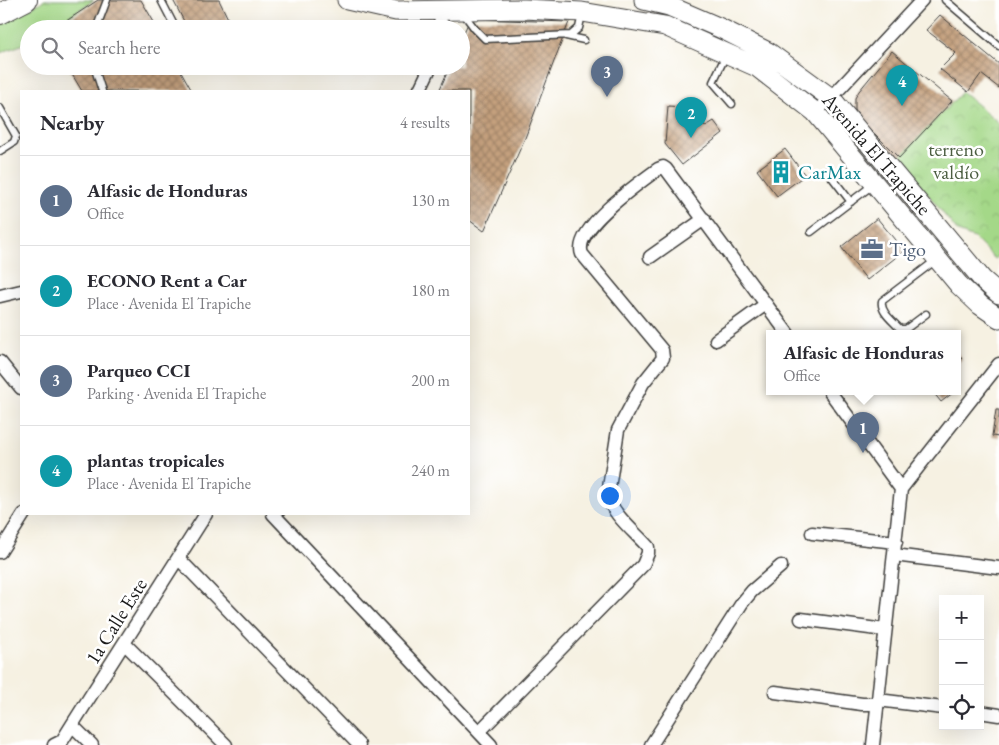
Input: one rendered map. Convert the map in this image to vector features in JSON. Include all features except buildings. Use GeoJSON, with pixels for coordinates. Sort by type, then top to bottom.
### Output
{"type":"FeatureCollection","features":[{"type":"Feature","properties":{"kind":"main road"},"geometry":{"type":"LineString","coordinates":[[0,14],[27,0]]}},
{"type":"Feature","properties":{"kind":"main road","name":"Avenida El Trapiche"},"geometry":{"type":"LineString","coordinates":[[348,0],[396,11],[450,6],[582,12],[665,26],[757,67],[815,112],[959,285],[980,305],[999,318]]}},
{"type":"Feature","properties":{"kind":"main road","name":"Avenida El Trapiche"},"geometry":{"type":"LineString","coordinates":[[644,0],[669,6],[720,28],[768,52],[831,98],[982,279],[999,294]]}},
{"type":"Feature","properties":{"kind":"street"},"geometry":{"type":"LineString","coordinates":[[815,112],[831,98],[922,0]]}},
{"type":"Feature","properties":{"kind":"street"},"geometry":{"type":"LineString","coordinates":[[444,20],[450,6]]}},
{"type":"Feature","properties":{"kind":"street"},"geometry":{"type":"LineString","coordinates":[[420,90],[426,75]]}},
{"type":"Feature","properties":{"kind":"street"},"geometry":{"type":"LineString","coordinates":[[479,732],[643,565],[648,553],[648,547],[609,501],[608,494],[618,430],[643,383],[663,358],[662,350],[589,264],[580,248],[582,241],[608,208],[619,198],[644,178],[662,168],[666,169],[785,330]]}},
{"type":"Feature","properties":{"kind":"street"},"geometry":{"type":"LineString","coordinates":[[650,257],[704,219]]}},
{"type":"Feature","properties":{"kind":"street"},"geometry":{"type":"LineString","coordinates":[[0,296],[20,291]]}},
{"type":"Feature","properties":{"kind":"street"},"geometry":{"type":"LineString","coordinates":[[716,340],[766,304]]}},
{"type":"Feature","properties":{"kind":"street"},"geometry":{"type":"LineString","coordinates":[[0,362],[20,387]]}},
{"type":"Feature","properties":{"kind":"street"},"geometry":{"type":"LineString","coordinates":[[873,745],[901,489],[999,364]]}},
{"type":"Feature","properties":{"kind":"street"},"geometry":{"type":"LineString","coordinates":[[832,395],[901,489]]}},
{"type":"Feature","properties":{"kind":"street"},"geometry":{"type":"LineString","coordinates":[[0,552],[23,515]]}},
{"type":"Feature","properties":{"kind":"street","name":"1a Calle Este"},"geometry":{"type":"LineString","coordinates":[[54,745],[62,741],[205,515]]}},
{"type":"Feature","properties":{"kind":"street"},"geometry":{"type":"LineString","coordinates":[[274,515],[491,745]]}},
{"type":"Feature","properties":{"kind":"street"},"geometry":{"type":"LineString","coordinates":[[812,533],[896,542]]}},
{"type":"Feature","properties":{"kind":"street"},"geometry":{"type":"LineString","coordinates":[[894,555],[999,568]]}},
{"type":"Feature","properties":{"kind":"street"},"geometry":{"type":"LineString","coordinates":[[178,558],[359,745]]}},
{"type":"Feature","properties":{"kind":"street"},"geometry":{"type":"LineString","coordinates":[[651,745],[742,603],[752,591],[780,566]]}},
{"type":"Feature","properties":{"kind":"street"},"geometry":{"type":"LineString","coordinates":[[801,620],[885,630]]}},
{"type":"Feature","properties":{"kind":"street"},"geometry":{"type":"LineString","coordinates":[[124,643],[226,745]]}},
{"type":"Feature","properties":{"kind":"street"},"geometry":{"type":"LineString","coordinates":[[775,692],[862,704],[878,702],[939,708]]}},
{"type":"Feature","properties":{"kind":"street"},"geometry":{"type":"LineString","coordinates":[[984,713],[999,715]]}},
{"type":"Feature","properties":{"kind":"street"},"geometry":{"type":"LineString","coordinates":[[72,725],[92,745]]}},
{"type":"Feature","properties":{"kind":"lane"},"geometry":{"type":"LineString","coordinates":[[99,20],[107,0]]}},
{"type":"Feature","properties":{"kind":"lane"},"geometry":{"type":"LineString","coordinates":[[161,0],[171,20]]}},
{"type":"Feature","properties":{"kind":"lane"},"geometry":{"type":"LineString","coordinates":[[945,0],[999,46]]}},
{"type":"Feature","properties":{"kind":"lane"},"geometry":{"type":"LineString","coordinates":[[450,6],[465,20]]}},
{"type":"Feature","properties":{"kind":"lane"},"geometry":{"type":"LineString","coordinates":[[470,24],[485,39],[565,36],[571,35],[579,28],[582,12]]}},
{"type":"Feature","properties":{"kind":"lane"},"geometry":{"type":"LineString","coordinates":[[565,36],[584,40]]}},
{"type":"Feature","properties":{"kind":"lane"},"geometry":{"type":"LineString","coordinates":[[726,54],[713,82],[732,104]]}},
{"type":"Feature","properties":{"kind":"lane"},"geometry":{"type":"LineString","coordinates":[[97,75],[102,90]]}},
{"type":"Feature","properties":{"kind":"lane"},"geometry":{"type":"LineString","coordinates":[[0,108],[3,119],[16,136],[14,142],[0,151]]}},
{"type":"Feature","properties":{"kind":"lane"},"geometry":{"type":"LineString","coordinates":[[827,171],[851,202]]}},
{"type":"Feature","properties":{"kind":"lane"},"geometry":{"type":"LineString","coordinates":[[812,232],[874,183]]}},
{"type":"Feature","properties":{"kind":"lane"},"geometry":{"type":"LineString","coordinates":[[926,314],[906,329],[900,329],[882,310],[881,306],[882,302],[937,259]]}},
{"type":"Feature","properties":{"kind":"green space"},"geometry":{"type":"Polygon","coordinates":[[[45,0],[94,0],[64,20],[20,20],[20,45],[0,53],[0,24],[45,0]]]}},
{"type":"Feature","properties":{"kind":"green space","name":"terreno valdío"},"geometry":{"type":"Polygon","coordinates":[[[962,92],[999,123],[999,256],[995,259],[974,238],[958,232],[899,158],[962,92]]]}},
{"type":"Feature","properties":{"kind":"place","name":"Parqueo CCI"},"geometry":{"type":"Point","coordinates":[607,97]}},
{"type":"Feature","properties":{"kind":"place","name":"plantas tropicales"},"geometry":{"type":"Point","coordinates":[902,106]}},
{"type":"Feature","properties":{"kind":"place","name":"ECONO Rent a Car"},"geometry":{"type":"Point","coordinates":[691,138]}},
{"type":"Feature","properties":{"kind":"place","name":"CarMax"},"geometry":{"type":"Point","coordinates":[781,172]}},
{"type":"Feature","properties":{"kind":"place","name":"Tigo"},"geometry":{"type":"Point","coordinates":[872,249]}},
{"type":"Feature","properties":{"kind":"place","name":"Alfasic de Honduras"},"geometry":{"type":"Point","coordinates":[863,453]}}]}
